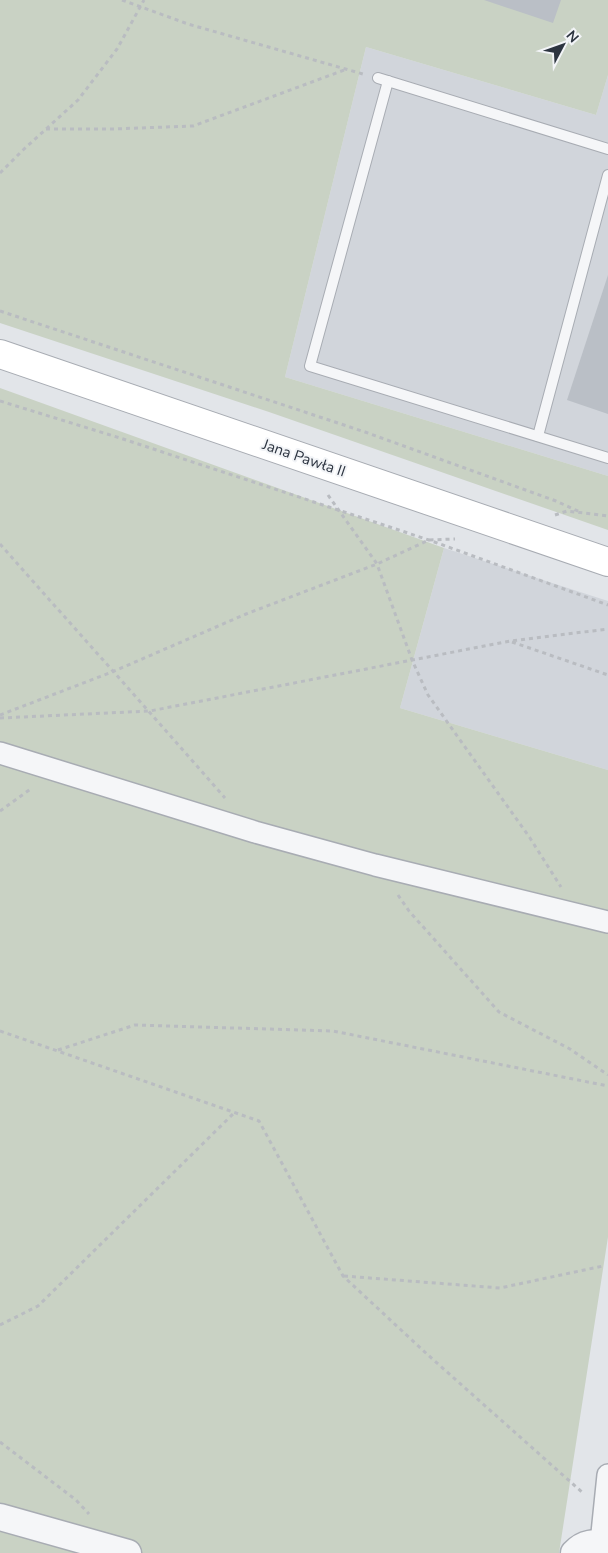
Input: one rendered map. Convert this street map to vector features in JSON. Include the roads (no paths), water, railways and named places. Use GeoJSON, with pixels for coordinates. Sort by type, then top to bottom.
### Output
{"type":"FeatureCollection","features":[{"type":"Feature","properties":{"kind":"main road","name":"Jana Pawła II"},"geometry":{"type":"LineString","coordinates":[[0,354],[608,562]]}},
{"type":"Feature","properties":{"kind":"street"},"geometry":{"type":"LineString","coordinates":[[0,753],[255,832],[375,865],[608,922]]}},
{"type":"Feature","properties":{"kind":"street"},"geometry":{"type":"LineString","coordinates":[[574,1553],[583,1545],[592,1543],[605,1544],[608,1475]]}},
{"type":"Feature","properties":{"kind":"street"},"geometry":{"type":"LineString","coordinates":[[0,1517],[128,1553]]}},
{"type":"Feature","properties":{"kind":"lane"},"geometry":{"type":"LineString","coordinates":[[378,78],[608,148]]}},
{"type":"Feature","properties":{"kind":"lane"},"geometry":{"type":"LineString","coordinates":[[388,81],[310,366],[608,458]]}},
{"type":"Feature","properties":{"kind":"lane"},"geometry":{"type":"LineString","coordinates":[[538,436],[608,175]]}}]}
